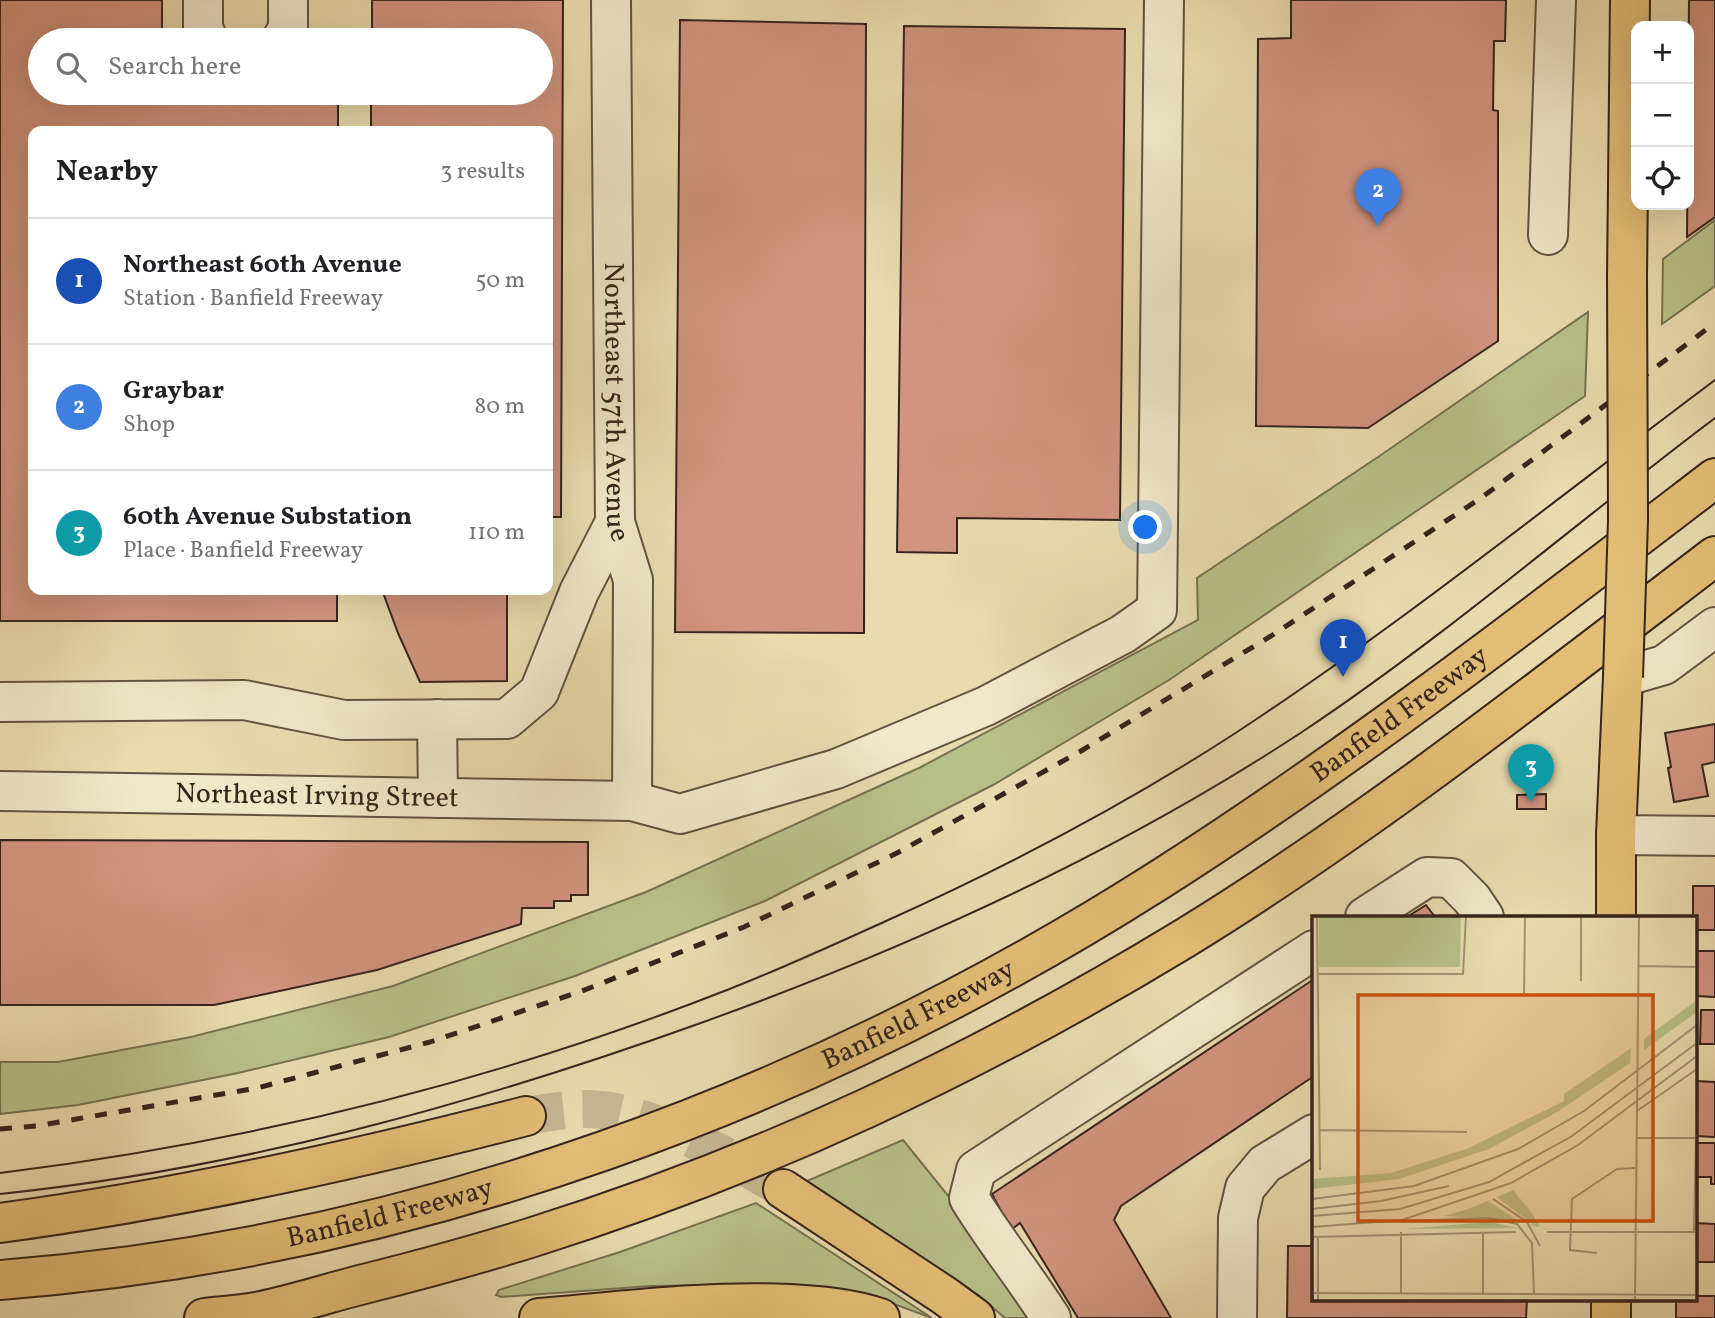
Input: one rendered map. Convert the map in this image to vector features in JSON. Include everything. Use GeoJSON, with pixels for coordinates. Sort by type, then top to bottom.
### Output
{"type":"FeatureCollection","features":[{"type":"Feature","properties":{"kind":"main road"},"geometry":{"type":"LineString","coordinates":[[1616,916],[1616,835],[1628,520],[1630,0]]}},
{"type":"Feature","properties":{"kind":"main road","name":"Banfield Freeway"},"geometry":{"type":"LineString","coordinates":[[0,1280],[136,1265],[245,1247],[460,1196],[565,1164],[662,1129],[765,1089],[865,1043],[964,994],[1061,940],[1244,825],[1433,692],[1715,478]]}},
{"type":"Feature","properties":{"kind":"main road"},"geometry":{"type":"LineString","coordinates":[[204,1318],[265,1315],[475,1255],[682,1187],[888,1100],[991,1048],[1116,979],[1289,870],[1459,750],[1715,556]]}},
{"type":"Feature","properties":{"kind":"main road"},"geometry":{"type":"LineString","coordinates":[[0,1223],[133,1204],[254,1181],[378,1154],[526,1116]]}},
{"type":"Feature","properties":{"kind":"main road"},"geometry":{"type":"LineString","coordinates":[[783,1189],[975,1318]]}},
{"type":"Feature","properties":{"kind":"main road"},"geometry":{"type":"LineString","coordinates":[[1611,1300],[1611,1318]]}},
{"type":"Feature","properties":{"kind":"main road"},"geometry":{"type":"LineString","coordinates":[[539,1318],[695,1305],[760,1303],[847,1309],[880,1318]]}},
{"type":"Feature","properties":{"kind":"street"},"geometry":{"type":"LineString","coordinates":[[203,0],[203,28]]}},
{"type":"Feature","properties":{"kind":"street"},"geometry":{"type":"LineString","coordinates":[[288,0],[288,28]]}},
{"type":"Feature","properties":{"kind":"street","name":"Northeast 57th Avenue"},"geometry":{"type":"LineString","coordinates":[[611,0],[615,522],[633,580],[632,801]]}},
{"type":"Feature","properties":{"kind":"street","name":"Northeast Irving Street"},"geometry":{"type":"LineString","coordinates":[[0,791],[632,801],[680,814],[836,769],[986,706],[1123,634],[1157,610],[1164,0]]}},
{"type":"Feature","properties":{"kind":"street"},"geometry":{"type":"LineString","coordinates":[[1548,235],[1556,0]]}},
{"type":"Feature","properties":{"kind":"street"},"geometry":{"type":"LineString","coordinates":[[0,702],[244,700],[344,720],[507,719],[539,692],[579,592],[615,522]]}},
{"type":"Feature","properties":{"kind":"street"},"geometry":{"type":"LineString","coordinates":[[1623,677],[1664,666],[1715,627]]}},
{"type":"Feature","properties":{"kind":"street"},"geometry":{"type":"LineString","coordinates":[[437,719],[438,797]]}},
{"type":"Feature","properties":{"kind":"street"},"geometry":{"type":"LineString","coordinates":[[1616,835],[1715,836]]}},
{"type":"Feature","properties":{"kind":"street"},"geometry":{"type":"LineString","coordinates":[[1367,916],[1427,877],[1451,878],[1472,899],[1483,916]]}},
{"type":"Feature","properties":{"kind":"street"},"geometry":{"type":"LineString","coordinates":[[1051,1318],[1020,1270],[994,1239],[969,1198],[976,1170],[1312,951]]}},
{"type":"Feature","properties":{"kind":"street"},"geometry":{"type":"LineString","coordinates":[[1237,1318],[1238,1218],[1245,1188],[1265,1164],[1312,1135]]}},
{"type":"Feature","properties":{"kind":"green space"},"geometry":{"type":"Polygon","coordinates":[[[1715,220],[1715,286],[1662,324],[1663,259],[1715,220]]]}},
{"type":"Feature","properties":{"kind":"green space"},"geometry":{"type":"Polygon","coordinates":[[[1588,312],[1585,396],[1169,680],[993,785],[765,901],[575,976],[389,1037],[238,1073],[78,1105],[0,1114],[0,1062],[58,1062],[191,1037],[393,986],[646,892],[919,768],[1198,620],[1197,578],[1588,312]]]}},
{"type":"Feature","properties":{"kind":"green space"},"geometry":{"type":"Polygon","coordinates":[[[903,1140],[1005,1266],[1042,1318],[1005,1318],[978,1295],[807,1181],[903,1140]]]}},
{"type":"Feature","properties":{"kind":"green space"},"geometry":{"type":"Polygon","coordinates":[[[756,1203],[932,1318],[867,1294],[792,1284],[651,1286],[501,1297],[496,1295],[499,1290],[620,1252],[756,1203]]]}},
{"type":"Feature","properties":{"kind":"building"},"geometry":{"type":"Polygon","coordinates":[[[0,0],[162,0],[162,28],[28,28],[28,105],[338,105],[338,126],[28,126],[28,595],[337,595],[337,621],[0,621],[0,0]]]}},
{"type":"Feature","properties":{"kind":"building"},"geometry":{"type":"Polygon","coordinates":[[[372,0],[563,0],[561,517],[553,517],[553,126],[371,126],[371,105],[553,105],[553,28],[372,28],[372,0]]]}},
{"type":"Feature","properties":{"kind":"building"},"geometry":{"type":"Polygon","coordinates":[[[1291,0],[1506,0],[1505,41],[1494,41],[1493,110],[1498,111],[1498,341],[1368,428],[1256,426],[1258,39],[1291,38],[1291,0]]]}},
{"type":"Feature","properties":{"kind":"building"},"geometry":{"type":"Polygon","coordinates":[[[1689,0],[1715,0],[1715,217],[1687,237],[1687,210],[1694,210],[1694,21],[1689,21],[1689,0]]]}},
{"type":"Feature","properties":{"kind":"building"},"geometry":{"type":"Polygon","coordinates":[[[680,20],[866,24],[864,633],[675,632],[680,20]]]}},
{"type":"Feature","properties":{"kind":"building"},"geometry":{"type":"Polygon","coordinates":[[[904,26],[1125,29],[1120,520],[957,518],[957,553],[897,552],[904,26]]]}},
{"type":"Feature","properties":{"kind":"building"},"geometry":{"type":"Polygon","coordinates":[[[384,595],[507,595],[507,681],[420,682],[384,595]]]}},
{"type":"Feature","properties":{"kind":"building"},"geometry":{"type":"Polygon","coordinates":[[[1715,724],[1715,762],[1702,765],[1708,796],[1674,802],[1665,733],[1715,724]]]}},
{"type":"Feature","properties":{"kind":"building"},"geometry":{"type":"Polygon","coordinates":[[[1546,794],[1546,809],[1517,809],[1517,795],[1546,794]]]}},
{"type":"Feature","properties":{"kind":"building"},"geometry":{"type":"Polygon","coordinates":[[[0,840],[588,842],[588,895],[571,895],[571,901],[554,901],[554,908],[522,908],[521,924],[377,970],[214,1005],[0,1005],[0,840]]]}},
{"type":"Feature","properties":{"kind":"building"},"geometry":{"type":"Polygon","coordinates":[[[1693,886],[1715,886],[1715,930],[1698,930],[1698,916],[1693,916],[1693,886]]]}},
{"type":"Feature","properties":{"kind":"building"},"geometry":{"type":"Polygon","coordinates":[[[1426,905],[1434,916],[1409,916],[1426,905]]]}},
{"type":"Feature","properties":{"kind":"building"},"geometry":{"type":"Polygon","coordinates":[[[1698,951],[1715,951],[1715,997],[1698,996],[1698,951]]]}},
{"type":"Feature","properties":{"kind":"building"},"geometry":{"type":"Polygon","coordinates":[[[1312,980],[1312,1077],[1121,1206],[1114,1220],[1171,1318],[1078,1318],[1020,1223],[1011,1230],[992,1194],[1312,980]]]}},
{"type":"Feature","properties":{"kind":"building"},"geometry":{"type":"Polygon","coordinates":[[[1701,1010],[1715,1010],[1715,1044],[1700,1044],[1701,1010]]]}},
{"type":"Feature","properties":{"kind":"building"},"geometry":{"type":"Polygon","coordinates":[[[1698,1081],[1715,1082],[1715,1137],[1698,1136],[1698,1081]]]}},
{"type":"Feature","properties":{"kind":"building"},"geometry":{"type":"Polygon","coordinates":[[[1698,1143],[1715,1143],[1715,1184],[1711,1184],[1711,1177],[1698,1177],[1698,1143]]]}},
{"type":"Feature","properties":{"kind":"building"},"geometry":{"type":"Polygon","coordinates":[[[1698,1223],[1715,1224],[1715,1262],[1698,1262],[1698,1223]]]}},
{"type":"Feature","properties":{"kind":"building"},"geometry":{"type":"Polygon","coordinates":[[[1288,1246],[1312,1246],[1312,1300],[1527,1300],[1526,1318],[1287,1318],[1288,1246]]]}},
{"type":"Feature","properties":{"kind":"building"},"geometry":{"type":"Polygon","coordinates":[[[1698,1296],[1715,1296],[1715,1318],[1676,1318],[1676,1300],[1698,1300],[1698,1296]]]}},
{"type":"Feature","properties":{"kind":"tunnel"},"geometry":{"type":"LineString","coordinates":[[526,1116],[582,1109],[601,1110],[646,1120],[695,1140],[783,1189]]}},
{"type":"Feature","properties":{"kind":"tram line"},"geometry":{"type":"LineString","coordinates":[[0,1173],[93,1160],[278,1126],[460,1080],[550,1053],[727,990],[931,900],[1107,811],[1234,734],[1417,605],[1715,380]]}},
{"type":"Feature","properties":{"kind":"tram line"},"geometry":{"type":"LineString","coordinates":[[0,1194],[90,1183],[267,1151],[441,1107],[613,1054],[698,1024],[777,995],[933,931],[1009,896],[1158,819],[1302,732],[1460,618],[1715,418]]}},
{"type":"Feature","properties":{"kind":"railway"},"geometry":{"type":"LineString","coordinates":[[0,1129],[36,1126],[257,1088],[430,1042],[582,991],[744,927],[897,853],[1081,751],[1271,636],[1481,498],[1715,323]]}},
{"type":"Feature","properties":{"kind":"place","name":"Graybar"},"geometry":{"type":"Point","coordinates":[1378,226]}},
{"type":"Feature","properties":{"kind":"place","name":"Northeast 60th Avenue"},"geometry":{"type":"Point","coordinates":[1343,677]}},
{"type":"Feature","properties":{"kind":"place","name":"60th Avenue Substation"},"geometry":{"type":"Point","coordinates":[1531,802]}}]}
